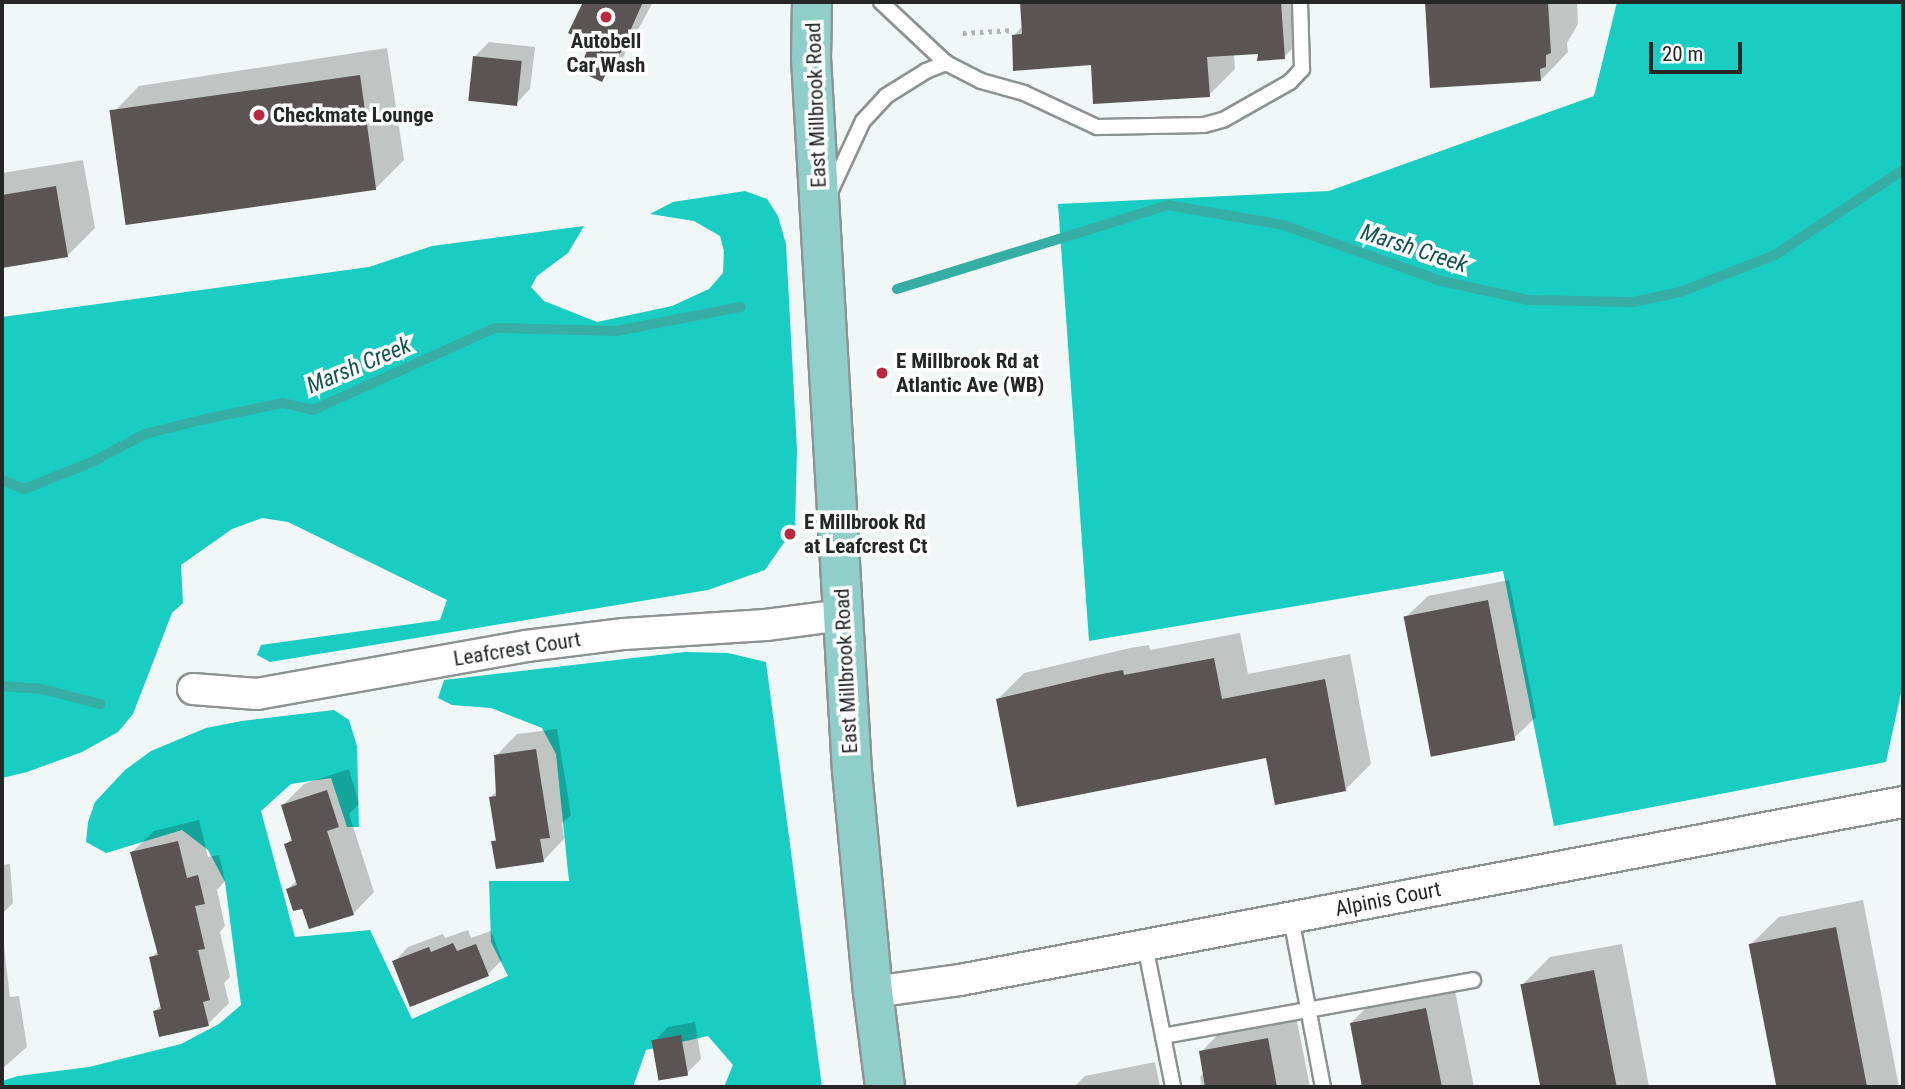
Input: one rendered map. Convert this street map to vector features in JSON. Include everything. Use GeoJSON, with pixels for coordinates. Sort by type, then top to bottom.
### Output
{"type":"FeatureCollection","features":[{"type":"Feature","properties":{"kind":"main road","name":"East Millbrook Road"},"geometry":{"type":"LineString","coordinates":[[812,2],[811,58],[852,771],[885,1087]]}},
{"type":"Feature","properties":{"kind":"street","name":"Leafcrest Court"},"geometry":{"type":"LineString","coordinates":[[193,689],[257,694],[526,646],[624,634],[766,625],[843,615]]}},
{"type":"Feature","properties":{"kind":"street","name":"Alpinis Court"},"geometry":{"type":"LineString","coordinates":[[873,992],[960,980],[1903,802]]}},
{"type":"Feature","properties":{"kind":"lane"},"geometry":{"type":"LineString","coordinates":[[881,2],[946,63],[981,80],[1024,93],[1097,127],[1204,125],[1223,120],[1280,88],[1302,69],[1300,2]]}},
{"type":"Feature","properties":{"kind":"lane"},"geometry":{"type":"LineString","coordinates":[[820,213],[863,121],[886,96],[926,71],[946,63]]}},
{"type":"Feature","properties":{"kind":"lane"},"geometry":{"type":"LineString","coordinates":[[1291,918],[1323,1087]]}},
{"type":"Feature","properties":{"kind":"lane"},"geometry":{"type":"LineString","coordinates":[[1145,945],[1172,1087]]}},
{"type":"Feature","properties":{"kind":"lane"},"geometry":{"type":"LineString","coordinates":[[1163,1036],[1473,980]]}},
{"type":"Feature","properties":{"kind":"path"},"geometry":{"type":"LineString","coordinates":[[963,33],[1013,30]]}},
{"type":"Feature","properties":{"kind":"shaded area"},"geometry":{"type":"Polygon","coordinates":[[[1617,2],[1903,2],[1903,684],[1886,762],[1554,826],[1503,571],[1089,641],[1058,204],[1329,191],[1594,96],[1617,2]]]}},
{"type":"Feature","properties":{"kind":"shaded area"},"geometry":{"type":"Polygon","coordinates":[[[745,191],[767,199],[778,216],[786,244],[797,450],[795,527],[765,570],[708,590],[270,662],[257,655],[261,645],[440,620],[447,600],[288,522],[262,518],[232,529],[181,565],[183,603],[172,613],[133,714],[118,732],[82,752],[2,778],[2,317],[369,267],[432,246],[584,226],[568,253],[537,276],[531,287],[544,301],[597,322],[672,306],[709,289],[723,273],[724,251],[720,236],[694,221],[650,214],[673,202],[745,191]]]}},
{"type":"Feature","properties":{"kind":"shaded area"},"geometry":{"type":"Polygon","coordinates":[[[685,652],[728,653],[766,662],[822,1087],[724,1087],[733,1065],[708,1036],[646,1050],[633,1087],[2,1087],[2,1081],[18,1076],[89,1067],[181,1044],[219,1024],[241,1005],[225,882],[208,850],[182,830],[106,853],[86,842],[88,822],[95,802],[125,770],[151,751],[206,728],[242,721],[334,710],[349,720],[357,746],[359,827],[347,827],[331,778],[291,784],[261,811],[295,937],[370,930],[412,1019],[508,976],[491,942],[489,881],[569,881],[556,754],[542,728],[491,708],[452,705],[438,698],[444,680],[685,652]]]}},
{"type":"Feature","properties":{"kind":"building","name":"Autobell Car Wash"},"geometry":{"type":"Polygon","coordinates":[[[583,2],[643,2],[619,56],[615,54],[602,82],[579,71],[590,43],[568,33],[583,2]]]}},
{"type":"Feature","properties":{"kind":"building"},"geometry":{"type":"Polygon","coordinates":[[[1020,2],[1281,2],[1285,59],[1257,61],[1258,54],[1207,57],[1210,97],[1093,104],[1091,65],[1013,71],[1012,35],[1022,34],[1020,2]]]}},
{"type":"Feature","properties":{"kind":"building"},"geometry":{"type":"Polygon","coordinates":[[[1425,2],[1548,2],[1551,53],[1546,55],[1546,67],[1540,69],[1541,81],[1430,88],[1425,2]]]}},
{"type":"Feature","properties":{"kind":"building"},"geometry":{"type":"Polygon","coordinates":[[[473,56],[522,61],[517,106],[468,101],[473,56]]]}},
{"type":"Feature","properties":{"kind":"building"},"geometry":{"type":"Polygon","coordinates":[[[360,75],[376,190],[126,225],[109,110],[360,75]]]}},
{"type":"Feature","properties":{"kind":"building"},"geometry":{"type":"Polygon","coordinates":[[[56,186],[68,257],[2,268],[2,195],[56,186]]]}},
{"type":"Feature","properties":{"kind":"building"},"geometry":{"type":"Polygon","coordinates":[[[1488,600],[1515,740],[1431,757],[1404,616],[1488,600]]]}},
{"type":"Feature","properties":{"kind":"building"},"geometry":{"type":"Polygon","coordinates":[[[1214,658],[1222,699],[1325,679],[1346,791],[1275,805],[1266,758],[1017,807],[996,699],[1123,670],[1124,675],[1214,658]]]}},
{"type":"Feature","properties":{"kind":"building"},"geometry":{"type":"Polygon","coordinates":[[[536,749],[550,838],[540,839],[544,862],[496,869],[491,841],[496,841],[489,797],[496,796],[494,755],[536,749]]]}},
{"type":"Feature","properties":{"kind":"building"},"geometry":{"type":"Polygon","coordinates":[[[327,790],[339,827],[327,831],[354,915],[309,929],[302,909],[293,911],[286,889],[297,885],[284,844],[292,841],[281,805],[327,790]]]}},
{"type":"Feature","properties":{"kind":"building"},"geometry":{"type":"Polygon","coordinates":[[[178,841],[187,878],[198,875],[205,904],[195,906],[205,949],[198,950],[210,1000],[203,1002],[209,1026],[159,1037],[153,1011],[161,1009],[149,957],[158,955],[130,852],[178,841]]]}},
{"type":"Feature","properties":{"kind":"building"},"geometry":{"type":"Polygon","coordinates":[[[1836,927],[1867,1087],[1776,1087],[1749,944],[1836,927]]]}},
{"type":"Feature","properties":{"kind":"building"},"geometry":{"type":"Polygon","coordinates":[[[453,943],[457,951],[476,944],[489,976],[410,1007],[392,961],[429,947],[431,952],[453,943]]]}},
{"type":"Feature","properties":{"kind":"building"},"geometry":{"type":"Polygon","coordinates":[[[1594,970],[1617,1087],[1540,1087],[1520,984],[1594,970]]]}},
{"type":"Feature","properties":{"kind":"building"},"geometry":{"type":"Polygon","coordinates":[[[1426,1008],[1442,1087],[1362,1087],[1350,1023],[1426,1008]]]}},
{"type":"Feature","properties":{"kind":"building"},"geometry":{"type":"Polygon","coordinates":[[[681,1035],[688,1075],[659,1081],[651,1040],[681,1035]]]}},
{"type":"Feature","properties":{"kind":"building"},"geometry":{"type":"Polygon","coordinates":[[[1268,1038],[1277,1087],[1205,1087],[1199,1051],[1268,1038]]]}},
{"type":"Feature","properties":{"kind":"waterway","name":"Marsh Creek"},"geometry":{"type":"LineString","coordinates":[[897,289],[1168,205],[1283,225],[1441,281],[1529,300],[1633,302],[1680,292],[1775,255],[1903,170]]}},
{"type":"Feature","properties":{"kind":"waterway","name":"Marsh Creek"},"geometry":{"type":"LineString","coordinates":[[2,480],[24,489],[92,462],[145,434],[205,419],[283,403],[313,410],[495,328],[617,331],[741,307]]}},
{"type":"Feature","properties":{"kind":"waterway"},"geometry":{"type":"LineString","coordinates":[[2,686],[42,689],[101,704]]}},
{"type":"Feature","properties":{"kind":"place","name":"Autobell Car Wash"},"geometry":{"type":"Point","coordinates":[606,17]}},
{"type":"Feature","properties":{"kind":"place","name":"Checkmate Lounge"},"geometry":{"type":"Point","coordinates":[259,115]}},
{"type":"Feature","properties":{"kind":"place","name":"E Millbrook Rd at Atlantic Ave (WB)"},"geometry":{"type":"Point","coordinates":[882,373]}},
{"type":"Feature","properties":{"kind":"place","name":"E Millbrook Rd at Leafcrest Ct"},"geometry":{"type":"Point","coordinates":[790,534]}}]}
